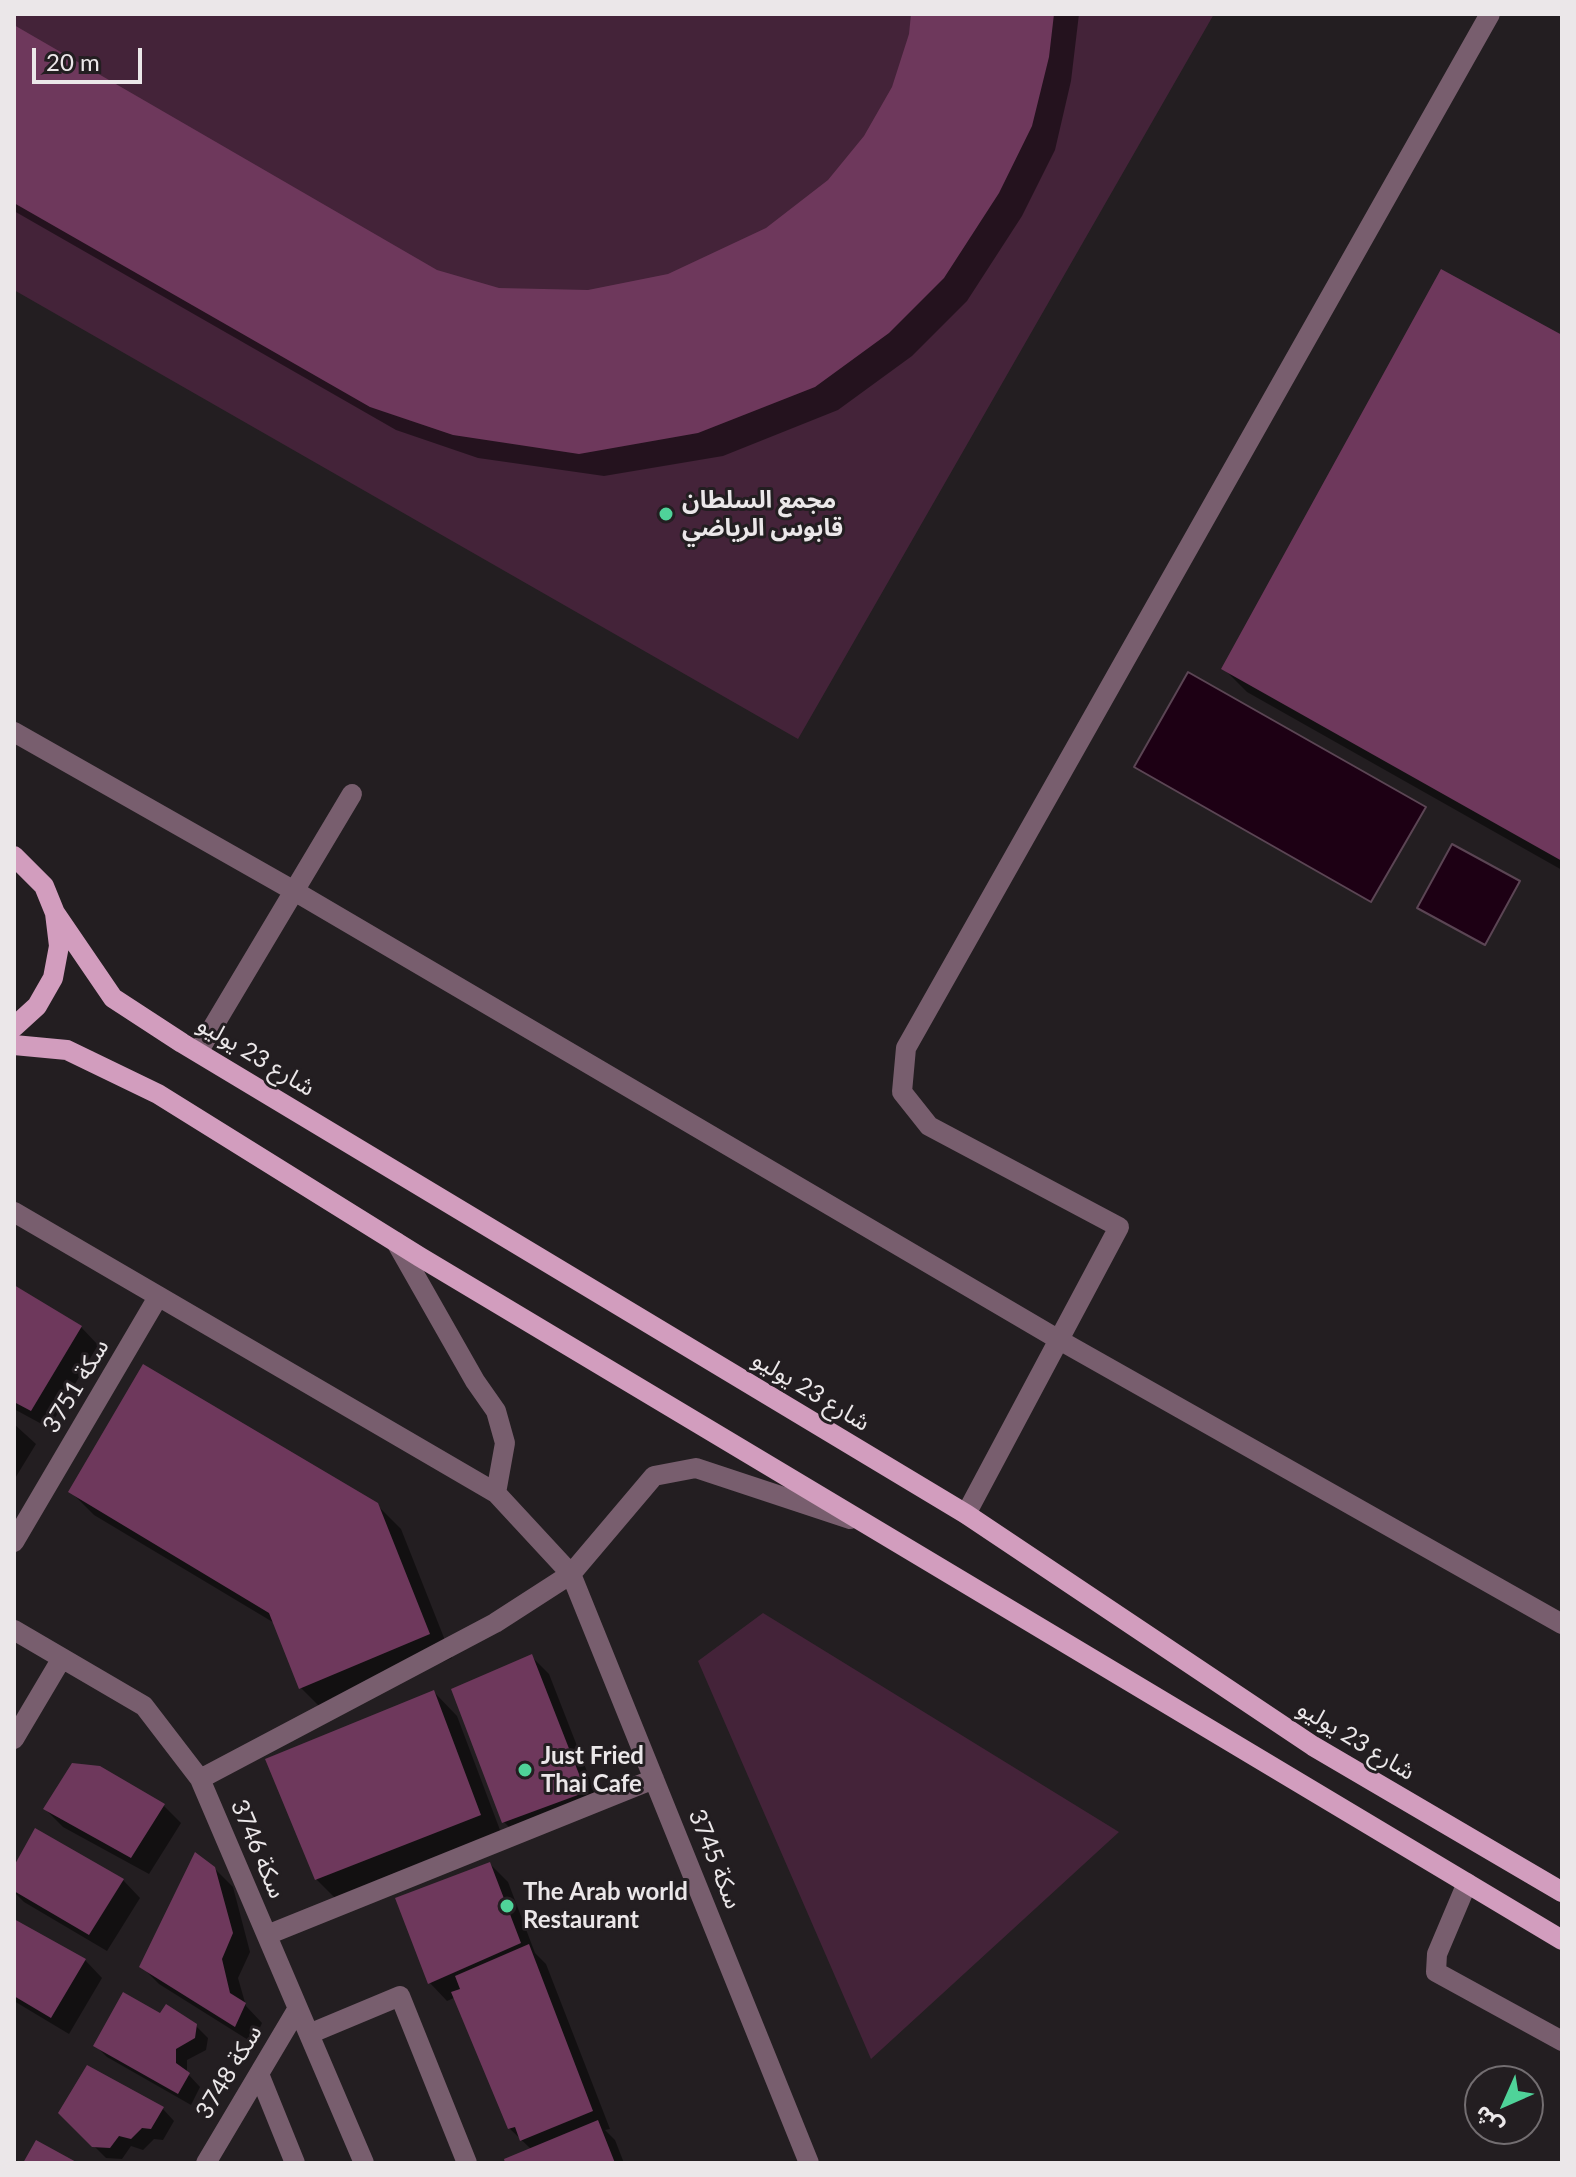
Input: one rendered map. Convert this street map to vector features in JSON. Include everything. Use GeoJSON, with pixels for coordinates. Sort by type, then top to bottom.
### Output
{"type":"FeatureCollection","features":[{"type":"Feature","properties":{"kind":"main road","name":"شارع 23 يوليو"},"geometry":{"type":"LineString","coordinates":[[14,856],[44,886],[55,913],[113,998],[966,1514],[1313,1746],[1562,1892]]}},
{"type":"Feature","properties":{"kind":"main road"},"geometry":{"type":"LineString","coordinates":[[14,1027],[37,1006],[53,978],[59,946],[55,913]]}},
{"type":"Feature","properties":{"kind":"main road"},"geometry":{"type":"LineString","coordinates":[[14,1045],[67,1050],[158,1094],[396,1242],[1562,1940]]}},
{"type":"Feature","properties":{"kind":"street"},"geometry":{"type":"LineString","coordinates":[[966,1514],[1061,1341],[1119,1227],[929,1126],[902,1092],[906,1048],[1490,14]]}},
{"type":"Feature","properties":{"kind":"street"},"geometry":{"type":"LineString","coordinates":[[14,732],[296,892],[1061,1341],[1562,1624]]}},
{"type":"Feature","properties":{"kind":"street"},"geometry":{"type":"LineString","coordinates":[[198,1052],[352,794]]}},
{"type":"Feature","properties":{"kind":"street"},"geometry":{"type":"LineString","coordinates":[[14,1212],[496,1493],[571,1574]]}},
{"type":"Feature","properties":{"kind":"street"},"geometry":{"type":"LineString","coordinates":[[396,1242],[475,1381],[496,1411],[505,1443],[496,1493]]}},
{"type":"Feature","properties":{"kind":"street","name":"سكة 3751"},"geometry":{"type":"LineString","coordinates":[[14,1542],[158,1297]]}},
{"type":"Feature","properties":{"kind":"street"},"geometry":{"type":"LineString","coordinates":[[200,1779],[495,1623],[571,1574],[654,1476],[696,1468],[866,1524]]}},
{"type":"Feature","properties":{"kind":"street","name":"سكة 3745"},"geometry":{"type":"LineString","coordinates":[[571,1574],[809,2163]]}},
{"type":"Feature","properties":{"kind":"street","name":"سكة 3746"},"geometry":{"type":"LineString","coordinates":[[14,1630],[144,1706],[200,1779],[364,2163]]}},
{"type":"Feature","properties":{"kind":"street"},"geometry":{"type":"LineString","coordinates":[[14,1739],[62,1658]]}},
{"type":"Feature","properties":{"kind":"street"},"geometry":{"type":"LineString","coordinates":[[267,1935],[654,1779]]}},
{"type":"Feature","properties":{"kind":"street"},"geometry":{"type":"LineString","coordinates":[[1467,1883],[1437,1954],[1436,1972],[1559,2032]]}},
{"type":"Feature","properties":{"kind":"street"},"geometry":{"type":"LineString","coordinates":[[309,2034],[400,1996],[467,2163]]}},
{"type":"Feature","properties":{"kind":"street","name":"سكة 3748"},"geometry":{"type":"LineString","coordinates":[[206,2163],[298,2008]]}},
{"type":"Feature","properties":{"kind":"street"},"geometry":{"type":"LineString","coordinates":[[259,2074],[295,2163]]}},
{"type":"Feature","properties":{"kind":"shaded area","name":"مجمع السلطان قابوس الرياضي"},"geometry":{"type":"Polygon","coordinates":[[[14,14],[1214,14],[798,739],[14,290],[14,14]]]}},
{"type":"Feature","properties":{"kind":"shaded area"},"geometry":{"type":"Polygon","coordinates":[[[1188,672],[1426,807],[1371,902],[1134,767],[1188,672]]]}},
{"type":"Feature","properties":{"kind":"shaded area"},"geometry":{"type":"Polygon","coordinates":[[[1452,844],[1520,881],[1485,945],[1417,908],[1452,844]]]}},
{"type":"Feature","properties":{"kind":"shaded area"},"geometry":{"type":"Polygon","coordinates":[[[763,1613],[1119,1832],[871,2059],[698,1661],[763,1613]]]}},
{"type":"Feature","properties":{"kind":"building"},"geometry":{"type":"Polygon","coordinates":[[[911,14],[1054,14],[1049,57],[1032,126],[999,193],[944,278],[889,333],[815,387],[698,433],[579,454],[453,435],[370,407],[14,203],[14,25],[437,270],[499,288],[588,290],[668,274],[766,228],[828,180],[864,136],[892,87],[909,34],[911,14]]]}},
{"type":"Feature","properties":{"kind":"building"},"geometry":{"type":"Polygon","coordinates":[[[1441,269],[1562,335],[1562,861],[1221,669],[1441,269]]]}},
{"type":"Feature","properties":{"kind":"building"},"geometry":{"type":"Polygon","coordinates":[[[14,1285],[82,1326],[31,1411],[14,1402],[14,1285]]]}},
{"type":"Feature","properties":{"kind":"building"},"geometry":{"type":"Polygon","coordinates":[[[143,1364],[378,1503],[430,1634],[299,1689],[269,1613],[68,1492],[143,1364]]]}},
{"type":"Feature","properties":{"kind":"building"},"geometry":{"type":"Polygon","coordinates":[[[532,1654],[586,1792],[502,1823],[451,1689],[532,1654]]]}},
{"type":"Feature","properties":{"kind":"building"},"geometry":{"type":"Polygon","coordinates":[[[434,1690],[481,1815],[315,1880],[265,1759],[434,1690]]]}},
{"type":"Feature","properties":{"kind":"building"},"geometry":{"type":"Polygon","coordinates":[[[72,1763],[100,1766],[165,1804],[131,1858],[43,1809],[72,1763]]]}},
{"type":"Feature","properties":{"kind":"building"},"geometry":{"type":"Polygon","coordinates":[[[35,1828],[124,1879],[89,1935],[14,1891],[14,1866],[35,1828]]]}},
{"type":"Feature","properties":{"kind":"building"},"geometry":{"type":"Polygon","coordinates":[[[195,1852],[215,1867],[233,1933],[222,1959],[230,1993],[246,2003],[235,2027],[139,1967],[195,1852]]]}},
{"type":"Feature","properties":{"kind":"building"},"geometry":{"type":"Polygon","coordinates":[[[490,1862],[521,1943],[428,1984],[395,1898],[490,1862]]]}},
{"type":"Feature","properties":{"kind":"building"},"geometry":{"type":"Polygon","coordinates":[[[14,1919],[86,1959],[51,2018],[14,1996],[14,1919]]]}},
{"type":"Feature","properties":{"kind":"building"},"geometry":{"type":"Polygon","coordinates":[[[529,1944],[593,2111],[520,2141],[515,2127],[508,2129],[451,1992],[460,1989],[455,1976],[529,1944]]]}},
{"type":"Feature","properties":{"kind":"building"},"geometry":{"type":"Polygon","coordinates":[[[123,1992],[160,2013],[166,2004],[197,2024],[195,2038],[176,2049],[176,2063],[190,2073],[178,2094],[93,2046],[123,1992]]]}},
{"type":"Feature","properties":{"kind":"building"},"geometry":{"type":"Polygon","coordinates":[[[87,2065],[164,2107],[151,2129],[142,2128],[131,2139],[119,2136],[110,2148],[92,2147],[58,2113],[87,2065]]]}},
{"type":"Feature","properties":{"kind":"building"},"geometry":{"type":"Polygon","coordinates":[[[598,2120],[615,2163],[505,2163],[504,2159],[598,2120]]]}},
{"type":"Feature","properties":{"kind":"building"},"geometry":{"type":"Polygon","coordinates":[[[36,2140],[78,2163],[23,2163],[36,2140]]]}},
{"type":"Feature","properties":{"kind":"place","name":"مجمع السلطان قابوس الرياضي"},"geometry":{"type":"Point","coordinates":[666,514]}},
{"type":"Feature","properties":{"kind":"place","name":"Just Fried Thai Cafe"},"geometry":{"type":"Point","coordinates":[525,1770]}},
{"type":"Feature","properties":{"kind":"place","name":"The Arab world Restaurant"},"geometry":{"type":"Point","coordinates":[507,1906]}}]}
